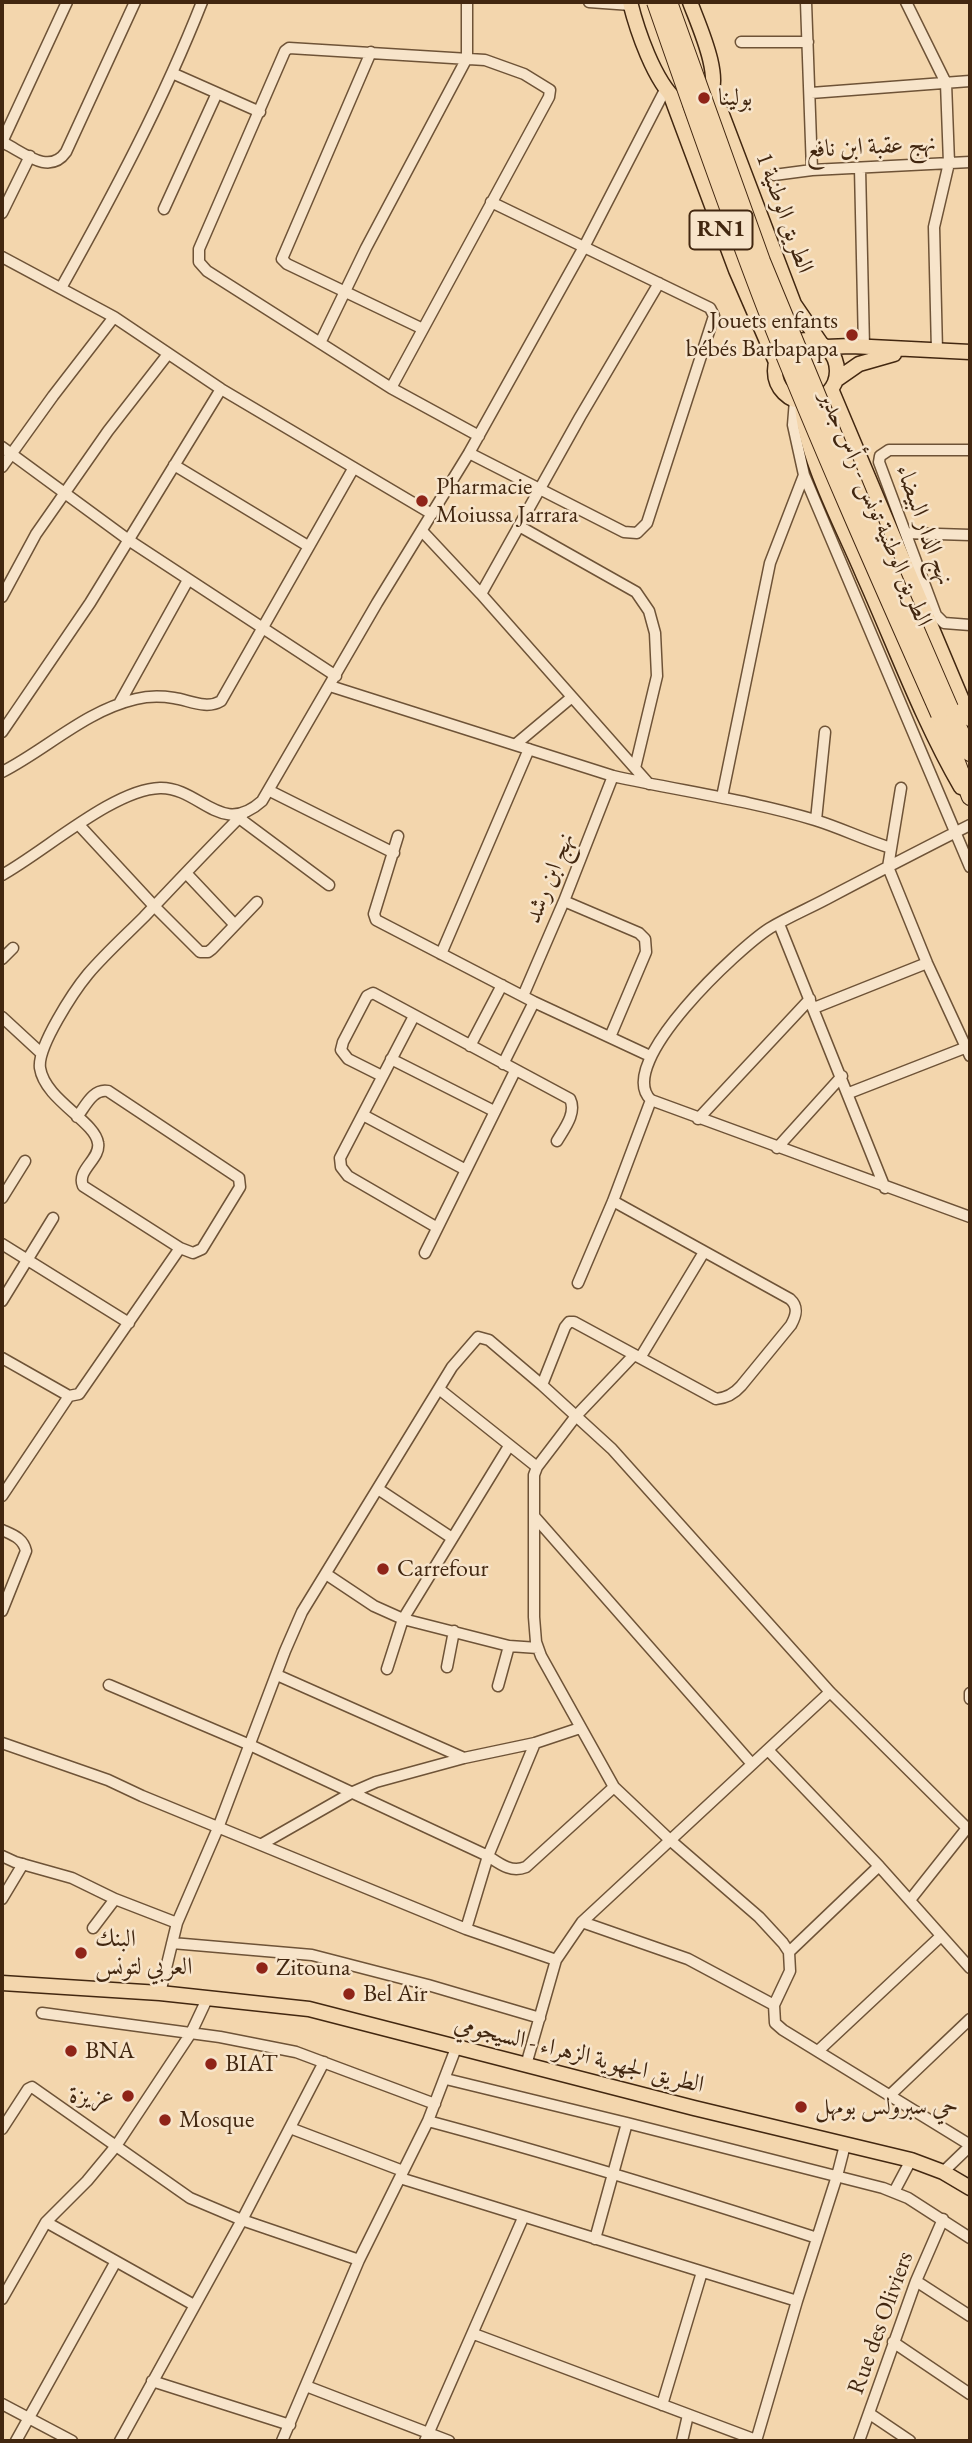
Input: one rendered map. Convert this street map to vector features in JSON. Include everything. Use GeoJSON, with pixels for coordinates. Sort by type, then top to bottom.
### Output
{"type":"FeatureCollection","features":[{"type":"Feature","properties":{"kind":"highway","name":"الطريق الوطنية تونس - رأس جدير"},"geometry":{"type":"LineString","coordinates":[[654,2],[771,323],[838,485],[945,711],[970,752]]}},
{"type":"Feature","properties":{"kind":"highway","name":"الطريق الوطنية تونس - رأس جدير"},"geometry":{"type":"LineString","coordinates":[[669,2],[762,261],[945,711],[970,797]]}},
{"type":"Feature","properties":{"kind":"main road","name":"الطريق الوطنية 1"},"geometry":{"type":"LineString","coordinates":[[691,2],[713,75],[713,91],[794,304],[836,362],[834,385],[970,719]]}},
{"type":"Feature","properties":{"kind":"main road"},"geometry":{"type":"LineString","coordinates":[[630,3],[646,47],[668,92],[682,104],[695,105],[707,100],[713,91]]}},
{"type":"Feature","properties":{"kind":"main road","name":"RN1"},"geometry":{"type":"LineString","coordinates":[[668,92],[732,260],[776,362],[774,370],[778,385],[782,391],[798,401]]}},
{"type":"Feature","properties":{"kind":"main road"},"geometry":{"type":"LineString","coordinates":[[776,362],[789,344],[800,340],[811,340],[824,346],[970,352]]}},
{"type":"Feature","properties":{"kind":"main road"},"geometry":{"type":"LineString","coordinates":[[916,350],[869,360],[855,366],[818,400],[798,401],[803,425],[824,484],[936,744],[970,803]]}},
{"type":"Feature","properties":{"kind":"main road","name":"الطريق الجهوية الزهراء - السيجومي"},"geometry":{"type":"LineString","coordinates":[[2,1983],[160,1993],[309,2009],[911,2160],[943,2172],[970,2188]]}},
{"type":"Feature","properties":{"kind":"street"},"geometry":{"type":"LineString","coordinates":[[67,2],[3,140],[6,144],[51,164],[63,156],[135,2]]}},
{"type":"Feature","properties":{"kind":"street"},"geometry":{"type":"LineString","coordinates":[[61,288],[109,204],[172,73],[202,2]]}},
{"type":"Feature","properties":{"kind":"street"},"geometry":{"type":"LineString","coordinates":[[320,344],[467,58],[467,2]]}},
{"type":"Feature","properties":{"kind":"street"},"geometry":{"type":"LineString","coordinates":[[589,2],[630,3]]}},
{"type":"Feature","properties":{"kind":"street"},"geometry":{"type":"LineString","coordinates":[[806,2],[812,170]]}},
{"type":"Feature","properties":{"kind":"street"},"geometry":{"type":"LineString","coordinates":[[906,2],[946,83],[949,163],[934,227],[937,351]]}},
{"type":"Feature","properties":{"kind":"street"},"geometry":{"type":"LineString","coordinates":[[741,43],[808,42]]}},
{"type":"Feature","properties":{"kind":"street"},"geometry":{"type":"LineString","coordinates":[[391,388],[549,97],[550,90],[509,67],[485,60],[294,47],[287,49],[199,249],[197,259],[207,271],[320,344],[391,388],[479,436]]}},
{"type":"Feature","properties":{"kind":"street"},"geometry":{"type":"LineString","coordinates":[[371,52],[282,258],[287,264],[423,329]]}},
{"type":"Feature","properties":{"kind":"street"},"geometry":{"type":"LineString","coordinates":[[172,73],[260,112]]}},
{"type":"Feature","properties":{"kind":"street"},"geometry":{"type":"LineString","coordinates":[[811,93],[970,81]]}},
{"type":"Feature","properties":{"kind":"street"},"geometry":{"type":"LineString","coordinates":[[77,1117],[96,1092],[108,1091],[239,1178],[240,1187],[204,1247],[196,1253],[180,1248],[83,1186],[82,1176],[98,1145],[93,1133],[77,1117],[47,1086],[40,1070],[41,1053],[88,974],[242,816],[258,805],[270,791],[377,603],[479,436],[668,92]]}},
{"type":"Feature","properties":{"kind":"street"},"geometry":{"type":"LineString","coordinates":[[164,208],[218,93]]}},
{"type":"Feature","properties":{"kind":"street"},"geometry":{"type":"LineString","coordinates":[[2,213],[30,156]]}},
{"type":"Feature","properties":{"kind":"street","name":"نهج عقبة ابن نافع"},"geometry":{"type":"LineString","coordinates":[[774,175],[812,170],[970,162]]}},
{"type":"Feature","properties":{"kind":"street"},"geometry":{"type":"LineString","coordinates":[[860,167],[864,347]]}},
{"type":"Feature","properties":{"kind":"street"},"geometry":{"type":"LineString","coordinates":[[469,453],[629,534],[637,533],[645,528],[714,316],[710,308],[491,202]]}},
{"type":"Feature","properties":{"kind":"street"},"geometry":{"type":"LineString","coordinates":[[2,257],[114,317],[220,389],[432,514]]}},
{"type":"Feature","properties":{"kind":"street"},"geometry":{"type":"LineString","coordinates":[[481,594],[659,283]]}},
{"type":"Feature","properties":{"kind":"street"},"geometry":{"type":"LineString","coordinates":[[2,467],[6,451],[114,317]]}},
{"type":"Feature","properties":{"kind":"street"},"geometry":{"type":"LineString","coordinates":[[2,597],[36,534],[108,431],[168,354]]}},
{"type":"Feature","properties":{"kind":"street"},"geometry":{"type":"LineString","coordinates":[[2,732],[130,541],[220,389]]}},
{"type":"Feature","properties":{"kind":"street"},"geometry":{"type":"LineString","coordinates":[[798,401],[793,425],[804,475],[970,867]]}},
{"type":"Feature","properties":{"kind":"street","name":"نهج الدار البيضاء"},"geometry":{"type":"LineString","coordinates":[[970,450],[889,450],[883,453],[879,462],[936,615],[944,623],[970,625]]}},
{"type":"Feature","properties":{"kind":"street"},"geometry":{"type":"LineString","coordinates":[[6,451],[130,541],[263,628],[333,681],[613,776],[722,797],[816,820],[891,848]]}},
{"type":"Feature","properties":{"kind":"street"},"geometry":{"type":"LineString","coordinates":[[174,465],[308,546]]}},
{"type":"Feature","properties":{"kind":"street"},"geometry":{"type":"LineString","coordinates":[[2,772],[98,712],[119,704],[156,696],[197,704],[217,704],[221,701],[353,469]]}},
{"type":"Feature","properties":{"kind":"street"},"geometry":{"type":"LineString","coordinates":[[722,797],[770,564],[804,475]]}},
{"type":"Feature","properties":{"kind":"street"},"geometry":{"type":"LineString","coordinates":[[519,527],[636,592],[649,611],[655,633],[657,676],[635,768]]}},
{"type":"Feature","properties":{"kind":"street"},"geometry":{"type":"LineString","coordinates":[[422,531],[649,784]]}},
{"type":"Feature","properties":{"kind":"street"},"geometry":{"type":"LineString","coordinates":[[906,533],[970,535]]}},
{"type":"Feature","properties":{"kind":"street"},"geometry":{"type":"LineString","coordinates":[[119,704],[188,580]]}},
{"type":"Feature","properties":{"kind":"street"},"geometry":{"type":"LineString","coordinates":[[516,744],[572,697]]}},
{"type":"Feature","properties":{"kind":"street"},"geometry":{"type":"LineString","coordinates":[[816,820],[825,732]]}},
{"type":"Feature","properties":{"kind":"street"},"geometry":{"type":"LineString","coordinates":[[441,954],[529,749]]}},
{"type":"Feature","properties":{"kind":"street","name":"نهج ابن رشد"},"geometry":{"type":"LineString","coordinates":[[523,996],[613,776]]}},
{"type":"Feature","properties":{"kind":"street"},"geometry":{"type":"LineString","coordinates":[[2,875],[132,794],[160,788],[176,791],[219,813],[242,816],[329,885]]}},
{"type":"Feature","properties":{"kind":"street"},"geometry":{"type":"LineString","coordinates":[[849,1093],[968,1052],[888,867],[901,788]]}},
{"type":"Feature","properties":{"kind":"street"},"geometry":{"type":"LineString","coordinates":[[270,791],[394,853]]}},
{"type":"Feature","properties":{"kind":"street"},"geometry":{"type":"LineString","coordinates":[[79,825],[202,953],[212,949],[257,902]]}},
{"type":"Feature","properties":{"kind":"street"},"geometry":{"type":"LineString","coordinates":[[970,825],[779,924],[749,945],[665,1032],[650,1056],[643,1087],[650,1100],[777,1149],[970,1217]]}},
{"type":"Feature","properties":{"kind":"street"},"geometry":{"type":"LineString","coordinates":[[398,836],[374,914],[376,920],[534,1002],[650,1056]]}},
{"type":"Feature","properties":{"kind":"street"},"geometry":{"type":"LineString","coordinates":[[186,873],[235,925]]}},
{"type":"Feature","properties":{"kind":"street"},"geometry":{"type":"LineString","coordinates":[[564,901],[639,933],[645,939],[646,952],[610,1037]]}},
{"type":"Feature","properties":{"kind":"street"},"geometry":{"type":"LineString","coordinates":[[779,924],[885,1188]]}},
{"type":"Feature","properties":{"kind":"street"},"geometry":{"type":"LineString","coordinates":[[2,959],[13,948]]}},
{"type":"Feature","properties":{"kind":"street"},"geometry":{"type":"LineString","coordinates":[[698,1119],[812,1003],[928,963]]}},
{"type":"Feature","properties":{"kind":"street"},"geometry":{"type":"LineString","coordinates":[[470,1046],[502,985]]}},
{"type":"Feature","properties":{"kind":"street"},"geometry":{"type":"LineString","coordinates":[[383,1076],[342,1054],[343,1042],[367,996],[376,994],[572,1102],[573,1111],[557,1142]]}},
{"type":"Feature","properties":{"kind":"street"},"geometry":{"type":"LineString","coordinates":[[503,1064],[534,1002]]}},
{"type":"Feature","properties":{"kind":"street"},"geometry":{"type":"LineString","coordinates":[[414,1016],[340,1158],[341,1167],[353,1179],[436,1227]]}},
{"type":"Feature","properties":{"kind":"street"},"geometry":{"type":"LineString","coordinates":[[2,1017],[41,1053]]}},
{"type":"Feature","properties":{"kind":"street"},"geometry":{"type":"LineString","coordinates":[[391,1059],[494,1111]]}},
{"type":"Feature","properties":{"kind":"street"},"geometry":{"type":"LineString","coordinates":[[425,1253],[515,1070]]}},
{"type":"Feature","properties":{"kind":"street"},"geometry":{"type":"LineString","coordinates":[[777,1149],[842,1076]]}},
{"type":"Feature","properties":{"kind":"street"},"geometry":{"type":"LineString","coordinates":[[578,1283],[613,1201],[650,1100]]}},
{"type":"Feature","properties":{"kind":"street"},"geometry":{"type":"LineString","coordinates":[[363,1115],[466,1170]]}},
{"type":"Feature","properties":{"kind":"street"},"geometry":{"type":"LineString","coordinates":[[2,1198],[25,1161]]}},
{"type":"Feature","properties":{"kind":"street"},"geometry":{"type":"LineString","coordinates":[[542,1385],[569,1322],[577,1323],[716,1399],[723,1398],[737,1391],[791,1325],[796,1311],[790,1299],[613,1201]]}},
{"type":"Feature","properties":{"kind":"street"},"geometry":{"type":"LineString","coordinates":[[2,1301],[53,1218]]}},
{"type":"Feature","properties":{"kind":"street"},"geometry":{"type":"LineString","coordinates":[[2,1244],[129,1323]]}},
{"type":"Feature","properties":{"kind":"street"},"geometry":{"type":"LineString","coordinates":[[2,1358],[69,1396],[79,1394],[180,1248]]}},
{"type":"Feature","properties":{"kind":"street"},"geometry":{"type":"LineString","coordinates":[[704,1252],[637,1357],[576,1416],[537,1466],[533,1484],[534,1617],[538,1648],[614,1787],[759,1917],[789,1952],[790,1971],[774,2005],[775,2023],[970,2146],[943,2172]]}},
{"type":"Feature","properties":{"kind":"street"},"geometry":{"type":"LineString","coordinates":[[160,1993],[177,1923],[218,1828],[302,1612],[439,1388],[471,1342],[480,1336],[489,1340],[542,1385],[634,1472],[830,1692],[969,1829],[910,1900]]}},
{"type":"Feature","properties":{"kind":"street"},"geometry":{"type":"LineString","coordinates":[[439,1388],[537,1466]]}},
{"type":"Feature","properties":{"kind":"street"},"geometry":{"type":"LineString","coordinates":[[2,1496],[69,1396]]}},
{"type":"Feature","properties":{"kind":"street"},"geometry":{"type":"LineString","coordinates":[[387,1669],[403,1619],[509,1446]]}},
{"type":"Feature","properties":{"kind":"street"},"geometry":{"type":"LineString","coordinates":[[378,1489],[452,1538]]}},
{"type":"Feature","properties":{"kind":"street"},"geometry":{"type":"LineString","coordinates":[[534,1516],[752,1764]]}},
{"type":"Feature","properties":{"kind":"street"},"geometry":{"type":"LineString","coordinates":[[2,1530],[19,1539],[26,1551],[2,1611]]}},
{"type":"Feature","properties":{"kind":"street"},"geometry":{"type":"LineString","coordinates":[[326,1574],[374,1606],[403,1619],[509,1646],[538,1648]]}},
{"type":"Feature","properties":{"kind":"street"},"geometry":{"type":"LineString","coordinates":[[447,1667],[454,1631]]}},
{"type":"Feature","properties":{"kind":"street"},"geometry":{"type":"LineString","coordinates":[[498,1686],[509,1646]]}},
{"type":"Feature","properties":{"kind":"street"},"geometry":{"type":"LineString","coordinates":[[276,1675],[464,1758]]}},
{"type":"Feature","properties":{"kind":"street"},"geometry":{"type":"LineString","coordinates":[[109,1685],[353,1792],[508,1868],[526,1867],[614,1787]]}},
{"type":"Feature","properties":{"kind":"street"},"geometry":{"type":"LineString","coordinates":[[526,2065],[556,1960],[582,1922],[830,1692]]}},
{"type":"Feature","properties":{"kind":"street"},"geometry":{"type":"LineString","coordinates":[[970,1693],[970,1699]]}},
{"type":"Feature","properties":{"kind":"street"},"geometry":{"type":"LineString","coordinates":[[262,1844],[353,1792],[376,1782],[464,1758],[536,1743],[580,1728]]}},
{"type":"Feature","properties":{"kind":"street"},"geometry":{"type":"LineString","coordinates":[[2,1743],[108,1780],[218,1828],[466,1928],[556,1960]]}},
{"type":"Feature","properties":{"kind":"street"},"geometry":{"type":"LineString","coordinates":[[466,1928],[488,1856],[536,1743]]}},
{"type":"Feature","properties":{"kind":"street"},"geometry":{"type":"LineString","coordinates":[[768,1750],[879,1866],[970,1968]]}},
{"type":"Feature","properties":{"kind":"street"},"geometry":{"type":"LineString","coordinates":[[2,1856],[72,1878],[115,1899],[177,1923]]}},
{"type":"Feature","properties":{"kind":"street"},"geometry":{"type":"LineString","coordinates":[[2,1899],[23,1864]]}},
{"type":"Feature","properties":{"kind":"street"},"geometry":{"type":"LineString","coordinates":[[789,1952],[879,1866]]}},
{"type":"Feature","properties":{"kind":"street"},"geometry":{"type":"LineString","coordinates":[[93,1928],[115,1899]]}},
{"type":"Feature","properties":{"kind":"street"},"geometry":{"type":"LineString","coordinates":[[582,1922],[688,1959],[774,2005]]}},
{"type":"Feature","properties":{"kind":"street"},"geometry":{"type":"LineString","coordinates":[[818,2051],[941,1936]]}},
{"type":"Feature","properties":{"kind":"street"},"geometry":{"type":"LineString","coordinates":[[172,1943],[312,1955],[540,2018]]}},
{"type":"Feature","properties":{"kind":"street"},"geometry":{"type":"LineString","coordinates":[[2,2299],[46,2222],[87,2181],[116,2146],[191,2033],[207,1999]]}},
{"type":"Feature","properties":{"kind":"street"},"geometry":{"type":"LineString","coordinates":[[42,2013],[285,2049],[435,2104]]}},
{"type":"Feature","properties":{"kind":"street"},"geometry":{"type":"LineString","coordinates":[[890,2095],[970,2020]]}},
{"type":"Feature","properties":{"kind":"street"},"geometry":{"type":"LineString","coordinates":[[282,2441],[359,2260],[428,2121],[456,2048]]}},
{"type":"Feature","properties":{"kind":"street"},"geometry":{"type":"LineString","coordinates":[[120,2441],[242,2220],[324,2062]]}},
{"type":"Feature","properties":{"kind":"street"},"geometry":{"type":"LineString","coordinates":[[446,2079],[894,2192],[943,2219],[970,2238]]}},
{"type":"Feature","properties":{"kind":"street"},"geometry":{"type":"LineString","coordinates":[[2,2129],[32,2087],[190,2198],[242,2220],[359,2260]]}},
{"type":"Feature","properties":{"kind":"street"},"geometry":{"type":"LineString","coordinates":[[428,2121],[672,2191],[817,2238]]}},
{"type":"Feature","properties":{"kind":"street"},"geometry":{"type":"LineString","coordinates":[[595,2239],[627,2123]]}},
{"type":"Feature","properties":{"kind":"street"},"geometry":{"type":"LineString","coordinates":[[290,2128],[402,2175],[523,2218],[797,2301]]}},
{"type":"Feature","properties":{"kind":"street"},"geometry":{"type":"LineString","coordinates":[[474,2334],[756,2441],[845,2145]]}},
{"type":"Feature","properties":{"kind":"street"},"geometry":{"type":"LineString","coordinates":[[894,2192],[911,2160]]}},
{"type":"Feature","properties":{"kind":"street"},"geometry":{"type":"LineString","coordinates":[[426,2437],[474,2334],[523,2218]]}},
{"type":"Feature","properties":{"kind":"street","name":"Rue des Oliviers"},"geometry":{"type":"LineString","coordinates":[[859,2441],[916,2281],[943,2219]]}},
{"type":"Feature","properties":{"kind":"street"},"geometry":{"type":"LineString","coordinates":[[46,2222],[194,2305]]}},
{"type":"Feature","properties":{"kind":"street"},"geometry":{"type":"LineString","coordinates":[[16,2441],[116,2263]]}},
{"type":"Feature","properties":{"kind":"street"},"geometry":{"type":"LineString","coordinates":[[662,2405],[702,2272]]}},
{"type":"Feature","properties":{"kind":"street"},"geometry":{"type":"LineString","coordinates":[[916,2281],[970,2316]]}},
{"type":"Feature","properties":{"kind":"street"},"geometry":{"type":"LineString","coordinates":[[893,2342],[970,2394]]}},
{"type":"Feature","properties":{"kind":"street"},"geometry":{"type":"LineString","coordinates":[[152,2381],[290,2425]]}},
{"type":"Feature","properties":{"kind":"street"},"geometry":{"type":"LineString","coordinates":[[306,2386],[426,2437],[449,2441]]}},
{"type":"Feature","properties":{"kind":"street"},"geometry":{"type":"LineString","coordinates":[[2,2404],[72,2441]]}},
{"type":"Feature","properties":{"kind":"street"},"geometry":{"type":"LineString","coordinates":[[870,2414],[910,2441]]}},
{"type":"Feature","properties":{"kind":"street"},"geometry":{"type":"LineString","coordinates":[[682,2441],[688,2415]]}},
{"type":"Feature","properties":{"kind":"place","name":"بولينا"},"geometry":{"type":"Point","coordinates":[704,98]}},
{"type":"Feature","properties":{"kind":"place","name":"Jouets enfants bébés Barbapapa"},"geometry":{"type":"Point","coordinates":[852,335]}},
{"type":"Feature","properties":{"kind":"place","name":"Pharmacie Moiussa Jarrara"},"geometry":{"type":"Point","coordinates":[422,501]}},
{"type":"Feature","properties":{"kind":"place","name":"Carrefour"},"geometry":{"type":"Point","coordinates":[383,1569]}},
{"type":"Feature","properties":{"kind":"place","name":"البنك العربي لتونس"},"geometry":{"type":"Point","coordinates":[81,1953]}},
{"type":"Feature","properties":{"kind":"place","name":"Zitouna"},"geometry":{"type":"Point","coordinates":[262,1968]}},
{"type":"Feature","properties":{"kind":"place","name":"Bel Air"},"geometry":{"type":"Point","coordinates":[349,1994]}},
{"type":"Feature","properties":{"kind":"place","name":"BNA"},"geometry":{"type":"Point","coordinates":[71,2051]}},
{"type":"Feature","properties":{"kind":"place","name":"BIAT"},"geometry":{"type":"Point","coordinates":[211,2064]}},
{"type":"Feature","properties":{"kind":"place","name":"عزيزة"},"geometry":{"type":"Point","coordinates":[128,2096]}},
{"type":"Feature","properties":{"kind":"place","name":"حي سبرولس بومهل"},"geometry":{"type":"Point","coordinates":[801,2107]}},
{"type":"Feature","properties":{"kind":"place","name":"Mosque"},"geometry":{"type":"Point","coordinates":[165,2120]}}]}
